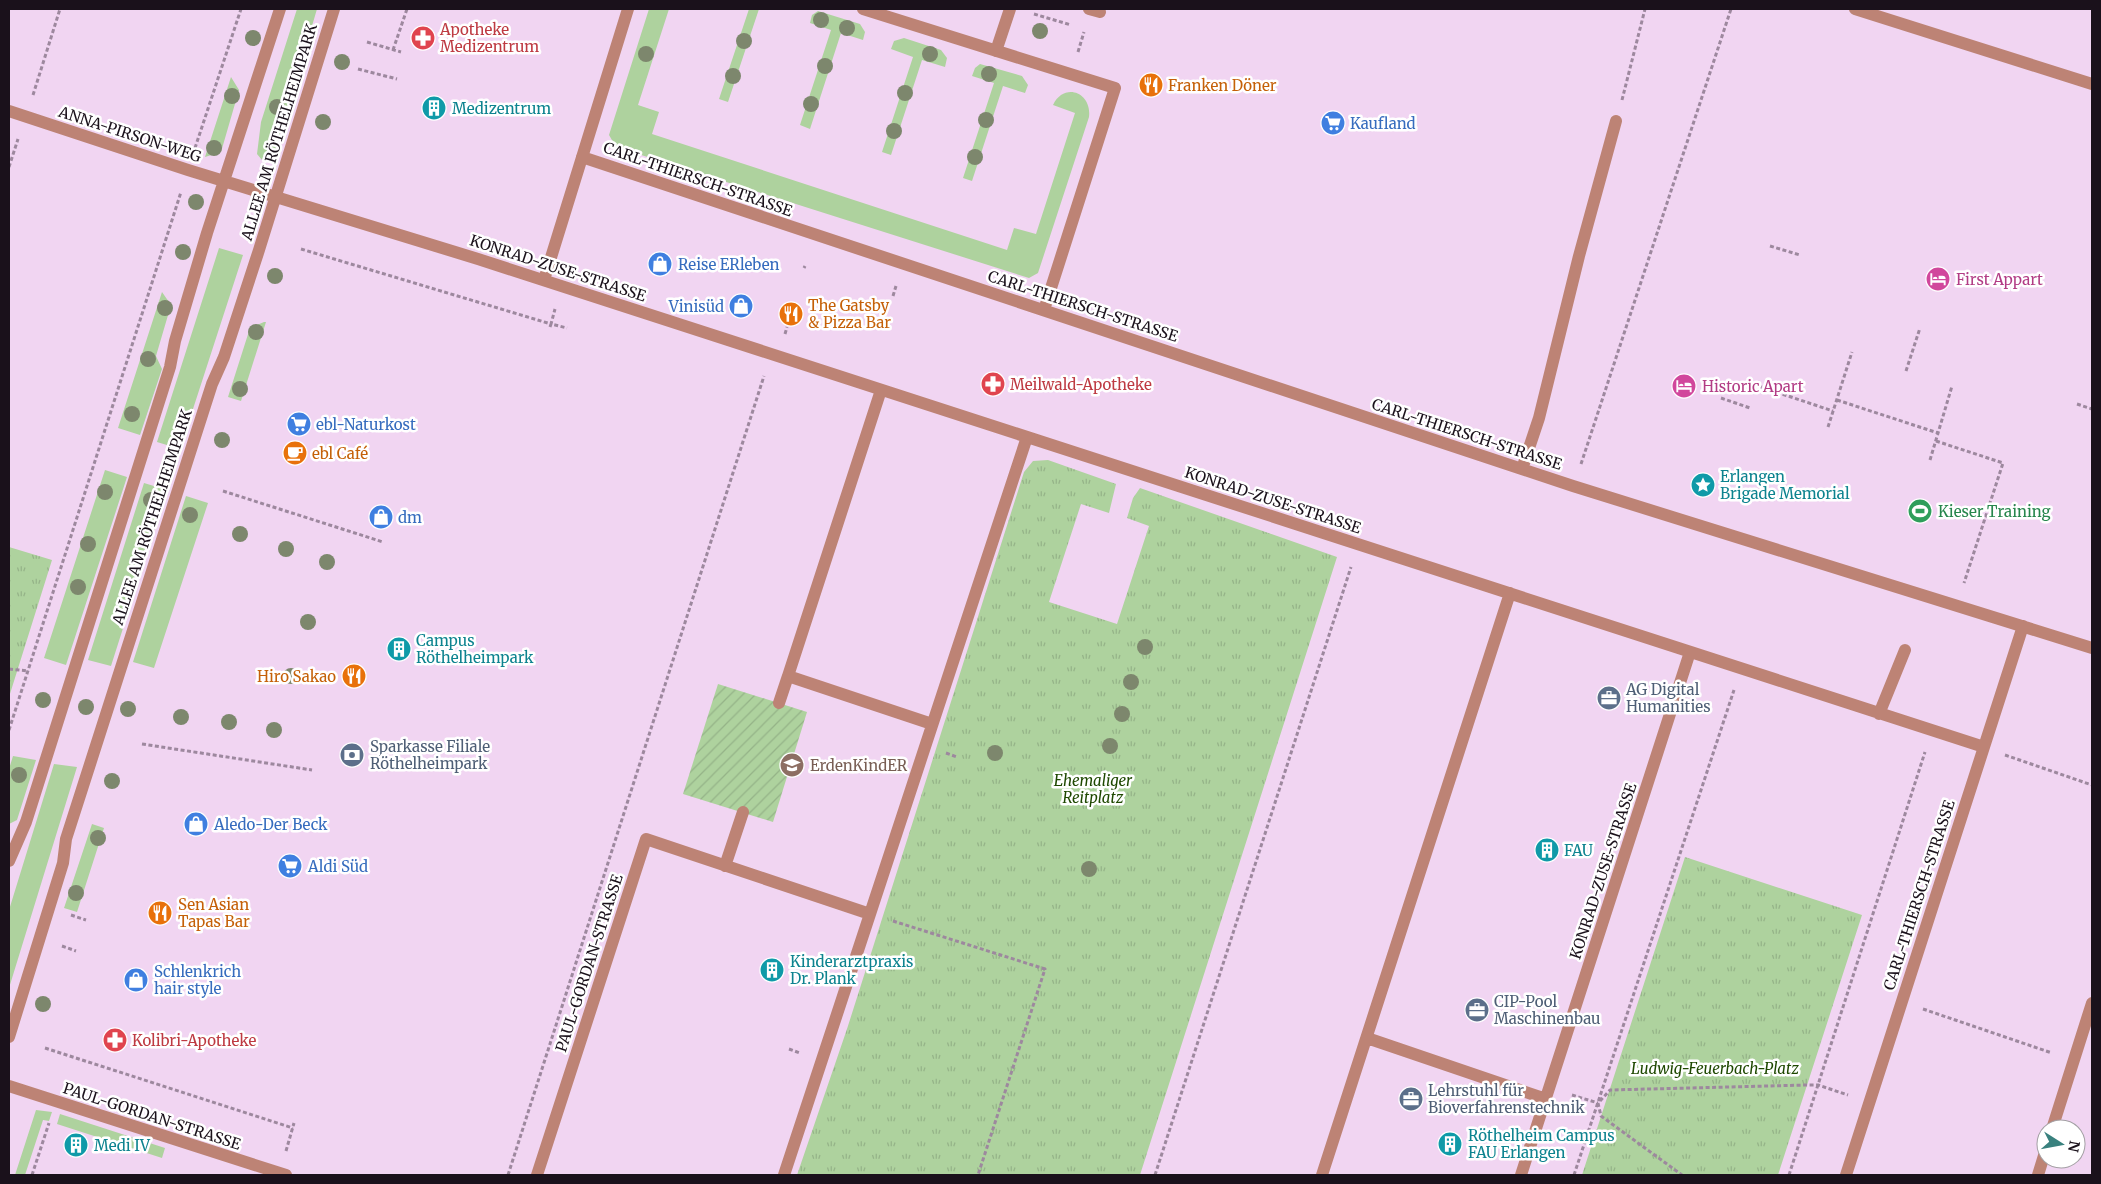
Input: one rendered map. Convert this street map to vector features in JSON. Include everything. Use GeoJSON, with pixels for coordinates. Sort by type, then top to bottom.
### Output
{"type":"FeatureCollection","features":[{"type":"Feature","properties":{"kind":"street","name":"ALLEE AM RÖTHELHEIMPARK"},"geometry":{"type":"LineString","coordinates":[[9,861],[26,822],[170,367],[177,332],[224,181],[280,9]]}},
{"type":"Feature","properties":{"kind":"street","name":"ALLEE AM RÖTHELHEIMPARK"},"geometry":{"type":"LineString","coordinates":[[9,1037],[63,863],[66,839],[194,438],[212,384],[227,348],[276,197],[334,9]]}},
{"type":"Feature","properties":{"kind":"street","name":"CARL-THIERSCH-STRASSE"},"geometry":{"type":"LineString","coordinates":[[544,280],[628,9]]}},
{"type":"Feature","properties":{"kind":"street"},"geometry":{"type":"LineString","coordinates":[[863,9],[1115,88],[1044,310]]}},
{"type":"Feature","properties":{"kind":"street"},"geometry":{"type":"LineString","coordinates":[[996,51],[1010,9]]}},
{"type":"Feature","properties":{"kind":"street"},"geometry":{"type":"LineString","coordinates":[[1855,9],[2091,80]]}},
{"type":"Feature","properties":{"kind":"street","name":"ANNA-PIRSON-WEG"},"geometry":{"type":"LineString","coordinates":[[9,111],[224,181]]}},
{"type":"Feature","properties":{"kind":"street"},"geometry":{"type":"LineString","coordinates":[[1522,469],[1539,418],[1579,256],[1616,120]]}},
{"type":"Feature","properties":{"kind":"street","name":"CARL-THIERSCH-STRASSE"},"geometry":{"type":"LineString","coordinates":[[582,157],[1573,486],[2092,648]]}},
{"type":"Feature","properties":{"kind":"street","name":"KONRAD-ZUSE-STRASSE"},"geometry":{"type":"LineString","coordinates":[[224,181],[544,280],[1984,747]]}},
{"type":"Feature","properties":{"kind":"street"},"geometry":{"type":"LineString","coordinates":[[779,703],[881,390]]}},
{"type":"Feature","properties":{"kind":"street"},"geometry":{"type":"LineString","coordinates":[[784,1175],[1027,437]]}},
{"type":"Feature","properties":{"kind":"street"},"geometry":{"type":"LineString","coordinates":[[1322,1175],[1510,594]]}},
{"type":"Feature","properties":{"kind":"street","name":"CARL-THIERSCH-STRASSE"},"geometry":{"type":"LineString","coordinates":[[1846,1175],[2023,626]]}},
{"type":"Feature","properties":{"kind":"street"},"geometry":{"type":"LineString","coordinates":[[1879,714],[1905,650]]}},
{"type":"Feature","properties":{"kind":"street","name":"KONRAD-ZUSE-STRASSE"},"geometry":{"type":"LineString","coordinates":[[1546,1100],[1690,652]]}},
{"type":"Feature","properties":{"kind":"street"},"geometry":{"type":"LineString","coordinates":[[788,676],[932,724]]}},
{"type":"Feature","properties":{"kind":"street"},"geometry":{"type":"LineString","coordinates":[[725,866],[743,812]]}},
{"type":"Feature","properties":{"kind":"street","name":"PAUL-GORDAN-STRASSE"},"geometry":{"type":"LineString","coordinates":[[537,1175],[646,839],[870,914]]}},
{"type":"Feature","properties":{"kind":"street"},"geometry":{"type":"LineString","coordinates":[[2055,1119],[2092,1003]]}},
{"type":"Feature","properties":{"kind":"street"},"geometry":{"type":"LineString","coordinates":[[1367,1038],[1546,1100],[1521,1175]]}},
{"type":"Feature","properties":{"kind":"street","name":"PAUL-GORDAN-STRASSE"},"geometry":{"type":"LineString","coordinates":[[9,1086],[286,1175]]}},
{"type":"Feature","properties":{"kind":"path"},"geometry":{"type":"LineString","coordinates":[[9,167],[60,9]]}},
{"type":"Feature","properties":{"kind":"path"},"geometry":{"type":"LineString","coordinates":[[9,730],[241,9]]}},
{"type":"Feature","properties":{"kind":"path"},"geometry":{"type":"LineString","coordinates":[[393,50],[407,9]]}},
{"type":"Feature","properties":{"kind":"path"},"geometry":{"type":"LineString","coordinates":[[1616,120],[1645,9]]}},
{"type":"Feature","properties":{"kind":"path","name":"CARL-THIERSCH-STRASSE"},"geometry":{"type":"LineString","coordinates":[[1573,486],[1731,9]]}},
{"type":"Feature","properties":{"kind":"path"},"geometry":{"type":"LineString","coordinates":[[1028,12],[1085,30]]}},
{"type":"Feature","properties":{"kind":"path"},"geometry":{"type":"LineString","coordinates":[[367,42],[401,52]]}},
{"type":"Feature","properties":{"kind":"path"},"geometry":{"type":"LineString","coordinates":[[358,69],[397,79]]}},
{"type":"Feature","properties":{"kind":"path"},"geometry":{"type":"LineString","coordinates":[[1770,246],[1800,255]]}},
{"type":"Feature","properties":{"kind":"path"},"geometry":{"type":"LineString","coordinates":[[301,249],[551,326],[567,328]]}},
{"type":"Feature","properties":{"kind":"path"},"geometry":{"type":"LineString","coordinates":[[551,326],[560,286]]}},
{"type":"Feature","properties":{"kind":"path"},"geometry":{"type":"LineString","coordinates":[[1906,371],[1920,328]]}},
{"type":"Feature","properties":{"kind":"path"},"geometry":{"type":"LineString","coordinates":[[1828,427],[1852,352]]}},
{"type":"Feature","properties":{"kind":"path"},"geometry":{"type":"LineString","coordinates":[[508,1175],[771,354]]}},
{"type":"Feature","properties":{"kind":"path"},"geometry":{"type":"LineString","coordinates":[[1758,386],[1833,410]]}},
{"type":"Feature","properties":{"kind":"path"},"geometry":{"type":"LineString","coordinates":[[1930,460],[1952,386]]}},
{"type":"Feature","properties":{"kind":"path"},"geometry":{"type":"LineString","coordinates":[[1721,398],[1750,408]]}},
{"type":"Feature","properties":{"kind":"path"},"geometry":{"type":"LineString","coordinates":[[1836,400],[1938,433]]}},
{"type":"Feature","properties":{"kind":"path"},"geometry":{"type":"LineString","coordinates":[[2077,404],[2092,409]]}},
{"type":"Feature","properties":{"kind":"path"},"geometry":{"type":"LineString","coordinates":[[1936,441],[2003,463],[1965,583]]}},
{"type":"Feature","properties":{"kind":"path"},"geometry":{"type":"LineString","coordinates":[[223,491],[382,542]]}},
{"type":"Feature","properties":{"kind":"path"},"geometry":{"type":"LineString","coordinates":[[1155,1175],[1358,545]]}},
{"type":"Feature","properties":{"kind":"path"},"geometry":{"type":"LineString","coordinates":[[1574,1175],[1741,668]]}},
{"type":"Feature","properties":{"kind":"path"},"geometry":{"type":"LineString","coordinates":[[9,669],[28,671]]}},
{"type":"Feature","properties":{"kind":"path"},"geometry":{"type":"LineString","coordinates":[[1789,1175],[1932,730]]}},
{"type":"Feature","properties":{"kind":"path"},"geometry":{"type":"LineString","coordinates":[[142,744],[312,770]]}},
{"type":"Feature","properties":{"kind":"path"},"geometry":{"type":"LineString","coordinates":[[1984,747],[2092,785]]}},
{"type":"Feature","properties":{"kind":"path"},"geometry":{"type":"LineString","coordinates":[[885,918],[1045,969],[978,1175]]}},
{"type":"Feature","properties":{"kind":"path"},"geometry":{"type":"LineString","coordinates":[[1902,1002],[2074,1060]]}},
{"type":"Feature","properties":{"kind":"path"},"geometry":{"type":"LineString","coordinates":[[45,1048],[293,1128]]}},
{"type":"Feature","properties":{"kind":"path"},"geometry":{"type":"LineString","coordinates":[[1598,1103],[1610,1090],[1818,1086],[1869,1102]]}},
{"type":"Feature","properties":{"kind":"path"},"geometry":{"type":"LineString","coordinates":[[32,1175],[56,1102]]}},
{"type":"Feature","properties":{"kind":"path"},"geometry":{"type":"LineString","coordinates":[[1598,1103],[1601,1116],[1682,1175]]}},
{"type":"Feature","properties":{"kind":"green space"},"geometry":{"type":"Polygon","coordinates":[[[297,9],[317,9],[273,158],[262,160],[257,154],[261,122],[297,9]]]}},
{"type":"Feature","properties":{"kind":"green space"},"geometry":{"type":"Polygon","coordinates":[[[649,9],[669,9],[638,105],[659,112],[652,134],[1007,250],[1014,228],[1036,234],[1075,113],[1053,105],[1058,98],[1070,92],[1082,96],[1089,108],[1089,117],[1038,273],[1029,278],[616,147],[609,135],[649,9]]]}},
{"type":"Feature","properties":{"kind":"green space"},"geometry":{"type":"Polygon","coordinates":[[[749,9],[759,9],[728,102],[719,99],[749,9]]]}},
{"type":"Feature","properties":{"kind":"green space"},"geometry":{"type":"Polygon","coordinates":[[[818,11],[860,24],[865,32],[863,40],[841,33],[810,129],[800,125],[831,30],[810,23],[812,15],[818,11]]]}},
{"type":"Feature","properties":{"kind":"green space"},"geometry":{"type":"Polygon","coordinates":[[[904,38],[941,50],[947,58],[945,67],[922,60],[891,155],[882,152],[913,57],[891,49],[894,41],[904,38]]]}},
{"type":"Feature","properties":{"kind":"green space"},"geometry":{"type":"Polygon","coordinates":[[[980,64],[1022,76],[1028,85],[1025,93],[1003,86],[972,181],[963,178],[994,83],[972,76],[975,68],[980,64]]]}},
{"type":"Feature","properties":{"kind":"green space"},"geometry":{"type":"Polygon","coordinates":[[[231,77],[239,90],[221,152],[205,157],[231,77]]]}},
{"type":"Feature","properties":{"kind":"green space"},"geometry":{"type":"Polygon","coordinates":[[[219,248],[243,255],[180,449],[157,442],[219,248]]]}},
{"type":"Feature","properties":{"kind":"green space"},"geometry":{"type":"Polygon","coordinates":[[[162,292],[171,305],[156,356],[162,369],[140,435],[118,428],[162,292]]]}},
{"type":"Feature","properties":{"kind":"green space"},"geometry":{"type":"Polygon","coordinates":[[[266,322],[241,401],[228,397],[250,328],[266,322]]]}},
{"type":"Feature","properties":{"kind":"green space","name":"Ehemaliger Reitplatz"},"geometry":{"type":"Polygon","coordinates":[[[1048,460],[1116,484],[1109,513],[1081,504],[1049,602],[1117,624],[1149,526],[1127,518],[1133,498],[1140,488],[1337,557],[1140,1175],[797,1175],[847,1029],[1024,472],[1033,461],[1048,460]]]}},
{"type":"Feature","properties":{"kind":"green space"},"geometry":{"type":"Polygon","coordinates":[[[105,470],[127,477],[66,665],[44,658],[105,470]]]}},
{"type":"Feature","properties":{"kind":"green space"},"geometry":{"type":"Polygon","coordinates":[[[144,483],[167,490],[111,666],[88,660],[144,483]]]}},
{"type":"Feature","properties":{"kind":"green space"},"geometry":{"type":"Polygon","coordinates":[[[186,496],[208,503],[154,668],[133,662],[186,496]]]}},
{"type":"Feature","properties":{"kind":"green space"},"geometry":{"type":"Polygon","coordinates":[[[9,547],[52,560],[9,697],[9,547]]]}},
{"type":"Feature","properties":{"kind":"green space"},"geometry":{"type":"Polygon","coordinates":[[[718,684],[807,712],[773,822],[683,794],[718,684]]]}},
{"type":"Feature","properties":{"kind":"green space"},"geometry":{"type":"Polygon","coordinates":[[[13,756],[36,760],[17,820],[9,824],[9,769],[13,756]]]}},
{"type":"Feature","properties":{"kind":"green space"},"geometry":{"type":"Polygon","coordinates":[[[54,764],[77,767],[9,988],[9,910],[54,764]]]}},
{"type":"Feature","properties":{"kind":"green space"},"geometry":{"type":"Polygon","coordinates":[[[92,824],[104,828],[77,912],[64,908],[92,824]]]}},
{"type":"Feature","properties":{"kind":"green space","name":"Ludwig-Feuerbach-Platz"},"geometry":{"type":"Polygon","coordinates":[[[1685,857],[1862,915],[1778,1175],[1582,1175],[1685,857]]]}},
{"type":"Feature","properties":{"kind":"green space"},"geometry":{"type":"Polygon","coordinates":[[[36,1110],[52,1112],[49,1121],[43,1120],[25,1175],[15,1175],[36,1110]]]}},
{"type":"Feature","properties":{"kind":"green space"},"geometry":{"type":"Polygon","coordinates":[[[60,1114],[165,1148],[162,1158],[57,1124],[60,1114]]]}},
{"type":"Feature","properties":{"kind":"place","name":"Apotheke Medizentrum"},"geometry":{"type":"Point","coordinates":[423,38]}},
{"type":"Feature","properties":{"kind":"place","name":"Franken Döner"},"geometry":{"type":"Point","coordinates":[1151,85]}},
{"type":"Feature","properties":{"kind":"place","name":"Medizentrum"},"geometry":{"type":"Point","coordinates":[434,108]}},
{"type":"Feature","properties":{"kind":"place","name":"Kaufland"},"geometry":{"type":"Point","coordinates":[1333,123]}},
{"type":"Feature","properties":{"kind":"place","name":"Reise ERleben"},"geometry":{"type":"Point","coordinates":[660,264]}},
{"type":"Feature","properties":{"kind":"place","name":"First Appart"},"geometry":{"type":"Point","coordinates":[1938,279]}},
{"type":"Feature","properties":{"kind":"place","name":"Vinisüd"},"geometry":{"type":"Point","coordinates":[741,306]}},
{"type":"Feature","properties":{"kind":"place","name":"The Gatsby & Pizza Bar"},"geometry":{"type":"Point","coordinates":[791,314]}},
{"type":"Feature","properties":{"kind":"place","name":"Meilwald-Apotheke"},"geometry":{"type":"Point","coordinates":[993,384]}},
{"type":"Feature","properties":{"kind":"place","name":"Historic Apart"},"geometry":{"type":"Point","coordinates":[1684,386]}},
{"type":"Feature","properties":{"kind":"place","name":"ebl-Naturkost"},"geometry":{"type":"Point","coordinates":[299,424]}},
{"type":"Feature","properties":{"kind":"place","name":"ebl Café"},"geometry":{"type":"Point","coordinates":[295,453]}},
{"type":"Feature","properties":{"kind":"place","name":"Erlangen Brigade Memorial"},"geometry":{"type":"Point","coordinates":[1703,485]}},
{"type":"Feature","properties":{"kind":"place","name":"Kieser Training"},"geometry":{"type":"Point","coordinates":[1920,511]}},
{"type":"Feature","properties":{"kind":"place","name":"dm"},"geometry":{"type":"Point","coordinates":[381,517]}},
{"type":"Feature","properties":{"kind":"place","name":"Campus Röthelheimpark"},"geometry":{"type":"Point","coordinates":[399,649]}},
{"type":"Feature","properties":{"kind":"place","name":"Hiro Sakao"},"geometry":{"type":"Point","coordinates":[354,676]}},
{"type":"Feature","properties":{"kind":"place","name":"AG Digital Humanities"},"geometry":{"type":"Point","coordinates":[1609,698]}},
{"type":"Feature","properties":{"kind":"place","name":"Sparkasse Filiale Röthelheimpark"},"geometry":{"type":"Point","coordinates":[352,755]}},
{"type":"Feature","properties":{"kind":"place","name":"ErdenKindER"},"geometry":{"type":"Point","coordinates":[792,765]}},
{"type":"Feature","properties":{"kind":"place","name":"Aledo-Der Beck"},"geometry":{"type":"Point","coordinates":[196,824]}},
{"type":"Feature","properties":{"kind":"place","name":"FAU"},"geometry":{"type":"Point","coordinates":[1547,850]}},
{"type":"Feature","properties":{"kind":"place","name":"Aldi Süd"},"geometry":{"type":"Point","coordinates":[290,866]}},
{"type":"Feature","properties":{"kind":"place","name":"Sen Asian Tapas Bar"},"geometry":{"type":"Point","coordinates":[160,913]}},
{"type":"Feature","properties":{"kind":"place","name":"Kinderarztpraxis Dr. Plank"},"geometry":{"type":"Point","coordinates":[772,970]}},
{"type":"Feature","properties":{"kind":"place","name":"Schlenkrich hair style"},"geometry":{"type":"Point","coordinates":[136,980]}},
{"type":"Feature","properties":{"kind":"place","name":"CIP-Pool Maschinenbau"},"geometry":{"type":"Point","coordinates":[1477,1010]}},
{"type":"Feature","properties":{"kind":"place","name":"Kolibri-Apotheke"},"geometry":{"type":"Point","coordinates":[115,1040]}},
{"type":"Feature","properties":{"kind":"place","name":"Lehrstuhl für Bioverfahrenstechnik"},"geometry":{"type":"Point","coordinates":[1411,1099]}},
{"type":"Feature","properties":{"kind":"place","name":"Röthelheim Campus FAU Erlangen"},"geometry":{"type":"Point","coordinates":[1450,1144]}},
{"type":"Feature","properties":{"kind":"place","name":"Medi IV"},"geometry":{"type":"Point","coordinates":[76,1145]}}]}
